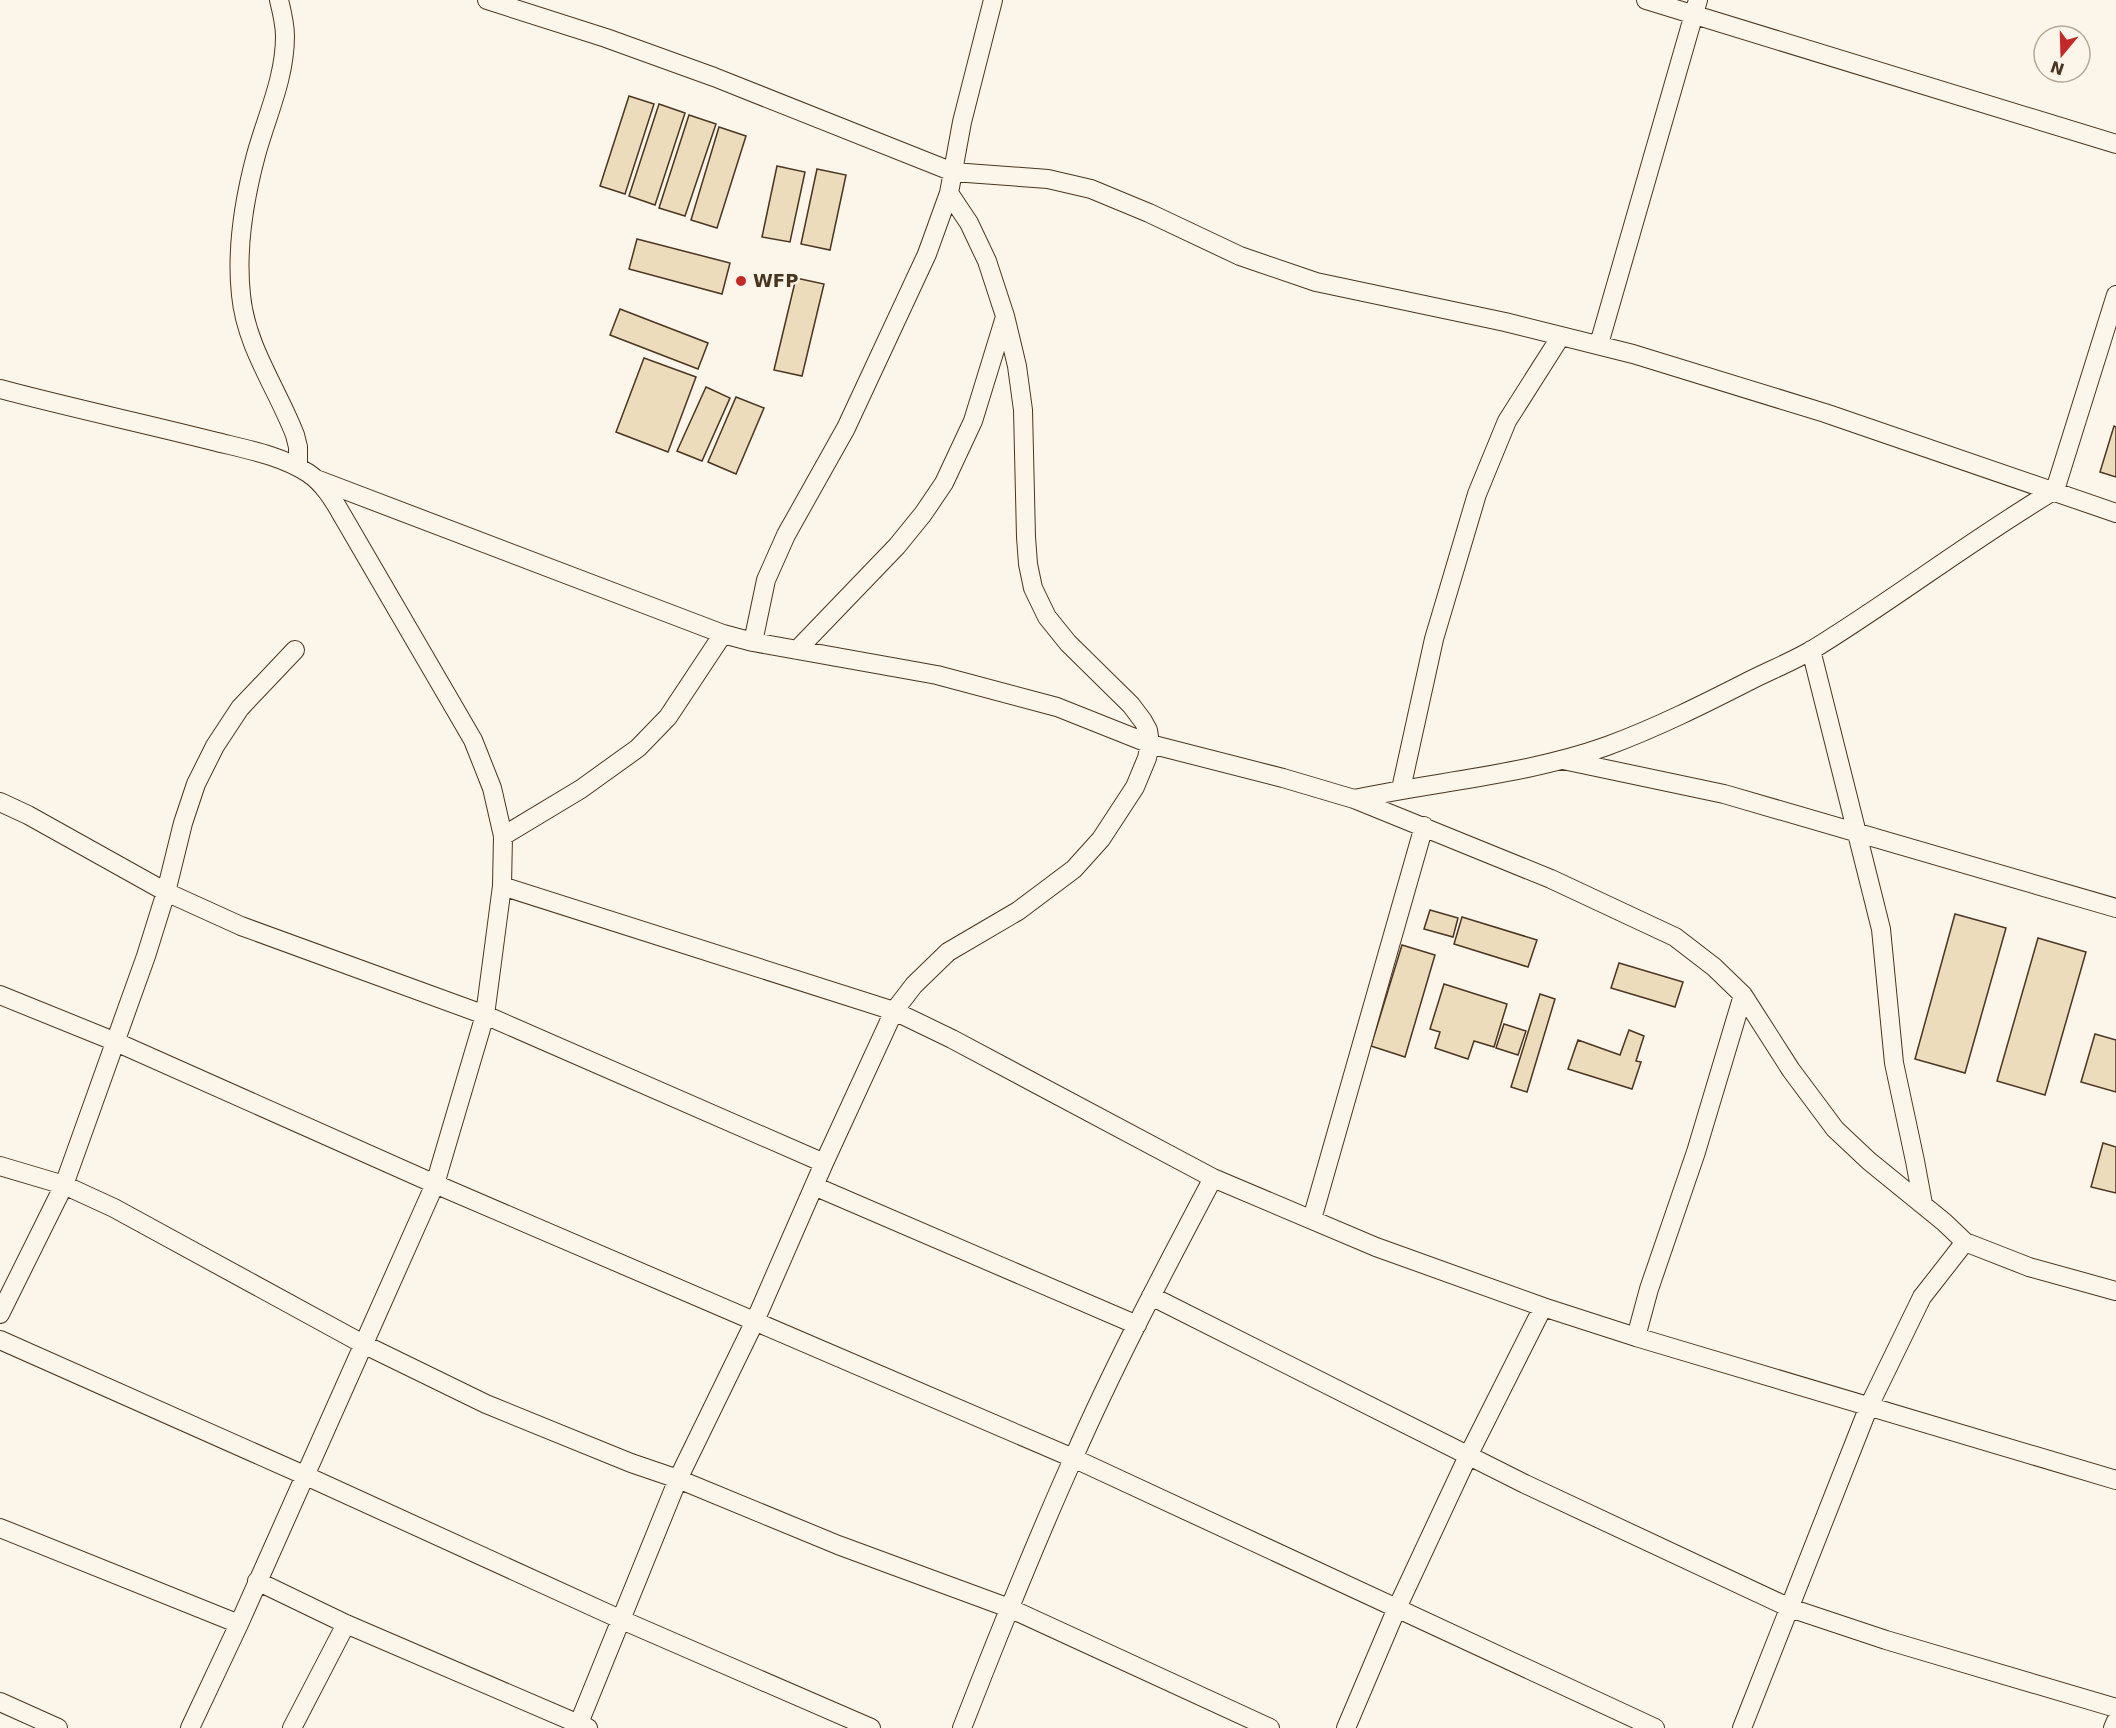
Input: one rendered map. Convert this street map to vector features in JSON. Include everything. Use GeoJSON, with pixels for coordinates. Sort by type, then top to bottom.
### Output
{"type":"FeatureCollection","features":[{"type":"Feature","properties":{"kind":"street"},"geometry":{"type":"LineString","coordinates":[[279,0],[285,35],[283,65],[248,189],[240,250],[240,295],[247,329],[295,435],[298,447],[298,467]]}},
{"type":"Feature","properties":{"kind":"street"},"geometry":{"type":"LineString","coordinates":[[487,0],[606,38],[714,77],[953,172],[1048,179],[1091,189],[1149,213],[1240,256],[1316,282],[1599,344],[1825,413],[2055,490],[2116,513]]}},
{"type":"Feature","properties":{"kind":"street"},"geometry":{"type":"LineString","coordinates":[[753,642],[766,580],[786,535],[846,428],[927,254],[949,193],[962,122],[993,0]]}},
{"type":"Feature","properties":{"kind":"street"},"geometry":{"type":"LineString","coordinates":[[1646,0],[1696,7],[2116,144]]}},
{"type":"Feature","properties":{"kind":"street"},"geometry":{"type":"LineString","coordinates":[[1599,344],[1696,7]]}},
{"type":"Feature","properties":{"kind":"street"},"geometry":{"type":"LineString","coordinates":[[257,1581],[346,1624],[581,1727],[678,1479],[755,1321],[894,1011],[914,985],[948,952],[1018,911],[1074,869],[1101,839],[1135,787],[1147,758],[1150,744],[1148,730],[1131,705],[1068,644],[1047,617],[1033,588],[1026,537],[1023,410],[1017,366],[1005,316],[987,261],[969,223],[949,193]]}},
{"type":"Feature","properties":{"kind":"street"},"geometry":{"type":"LineString","coordinates":[[1354,800],[1401,789],[1491,775],[1558,759],[1605,746],[1651,728],[1811,650],[2001,522],[2055,490],[2116,295]]}},
{"type":"Feature","properties":{"kind":"street"},"geometry":{"type":"LineString","coordinates":[[797,650],[897,546],[944,483],[973,421],[1005,316]]}},
{"type":"Feature","properties":{"kind":"street"},"geometry":{"type":"LineString","coordinates":[[1401,789],[1434,639],[1477,494],[1507,421],[1561,336]]}},
{"type":"Feature","properties":{"kind":"street"},"geometry":{"type":"LineString","coordinates":[[0,389],[68,408],[166,429],[276,458],[298,467],[316,479],[723,634],[753,642],[948,678],[1058,707],[1150,744],[1283,778],[1354,800],[1424,826],[1551,879],[1675,937],[1714,967],[1743,995],[1791,1070],[1835,1129],[1869,1161],[1923,1204],[1965,1242],[2029,1267],[2116,1291]]}},
{"type":"Feature","properties":{"kind":"street"},"geometry":{"type":"LineString","coordinates":[[190,1728],[239,1624],[435,1184],[485,1015],[502,886],[503,836],[492,788],[473,740],[331,496],[316,479]]}},
{"type":"Feature","properties":{"kind":"street"},"geometry":{"type":"LineString","coordinates":[[503,836],[581,789],[638,748],[668,717],[723,634]]}},
{"type":"Feature","properties":{"kind":"street"},"geometry":{"type":"LineString","coordinates":[[0,1314],[64,1185],[116,1042],[166,892],[183,823],[196,784],[215,746],[240,708],[296,650]]}},
{"type":"Feature","properties":{"kind":"street"},"geometry":{"type":"LineString","coordinates":[[1811,650],[1881,929],[1894,1063],[1916,1161],[1923,1204]]}},
{"type":"Feature","properties":{"kind":"street"},"geometry":{"type":"LineString","coordinates":[[1558,759],[1724,795],[2116,908]]}},
{"type":"Feature","properties":{"kind":"street"},"geometry":{"type":"LineString","coordinates":[[0,802],[28,815],[166,892],[251,930],[485,1015],[824,1163]]}},
{"type":"Feature","properties":{"kind":"street"},"geometry":{"type":"LineString","coordinates":[[1312,1219],[1424,826]]}},
{"type":"Feature","properties":{"kind":"street"},"geometry":{"type":"LineString","coordinates":[[502,886],[894,1011],[952,1039],[1213,1178],[1376,1248],[1636,1337],[2116,1480]]}},
{"type":"Feature","properties":{"kind":"street"},"geometry":{"type":"LineString","coordinates":[[0,995],[116,1042],[435,1184],[1073,1458],[1655,1728]]}},
{"type":"Feature","properties":{"kind":"street"},"geometry":{"type":"LineString","coordinates":[[1636,1337],[1649,1288],[1719,1077],[1743,995]]}},
{"type":"Feature","properties":{"kind":"street"},"geometry":{"type":"LineString","coordinates":[[0,1166],[64,1185],[114,1208],[363,1344],[486,1404],[838,1545],[1009,1608],[1270,1728]]}},
{"type":"Feature","properties":{"kind":"street"},"geometry":{"type":"LineString","coordinates":[[962,1728],[1009,1608],[1073,1458],[1151,1296],[1213,1178]]}},
{"type":"Feature","properties":{"kind":"street"},"geometry":{"type":"LineString","coordinates":[[814,1186],[1137,1325]]}},
{"type":"Feature","properties":{"kind":"street"},"geometry":{"type":"LineString","coordinates":[[1742,1728],[1869,1406],[1922,1297],[1965,1242]]}},
{"type":"Feature","properties":{"kind":"street"},"geometry":{"type":"LineString","coordinates":[[1151,1296],[1468,1456],[1790,1608],[1886,1640],[2116,1708]]}},
{"type":"Feature","properties":{"kind":"street"},"geometry":{"type":"LineString","coordinates":[[1346,1728],[1397,1608],[1468,1456],[1543,1307]]}},
{"type":"Feature","properties":{"kind":"street"},"geometry":{"type":"LineString","coordinates":[[0,1340],[622,1620],[871,1728]]}},
{"type":"Feature","properties":{"kind":"street"},"geometry":{"type":"LineString","coordinates":[[0,1528],[239,1624]]}},
{"type":"Feature","properties":{"kind":"street"},"geometry":{"type":"LineString","coordinates":[[292,1728],[346,1624]]}},
{"type":"Feature","properties":{"kind":"street"},"geometry":{"type":"LineString","coordinates":[[0,1702],[58,1728]]}},
{"type":"Feature","properties":{"kind":"street"},"geometry":{"type":"LineString","coordinates":[[2113,1728],[2116,1721]]}},
{"type":"Feature","properties":{"kind":"building"},"geometry":{"type":"Polygon","coordinates":[[[629,96],[654,104],[625,194],[600,186],[629,96]]]}},
{"type":"Feature","properties":{"kind":"building"},"geometry":{"type":"Polygon","coordinates":[[[659,104],[685,113],[655,205],[629,196],[659,104]]]}},
{"type":"Feature","properties":{"kind":"building"},"geometry":{"type":"Polygon","coordinates":[[[689,115],[716,124],[685,216],[659,208],[689,115]]]}},
{"type":"Feature","properties":{"kind":"building"},"geometry":{"type":"Polygon","coordinates":[[[719,127],[746,136],[717,228],[691,220],[719,127]]]}},
{"type":"Feature","properties":{"kind":"building"},"geometry":{"type":"Polygon","coordinates":[[[777,166],[805,172],[790,242],[762,237],[777,166]]]}},
{"type":"Feature","properties":{"kind":"building"},"geometry":{"type":"Polygon","coordinates":[[[817,169],[846,175],[830,250],[801,244],[817,169]]]}},
{"type":"Feature","properties":{"kind":"building"},"geometry":{"type":"Polygon","coordinates":[[[637,239],[730,263],[722,294],[629,269],[637,239]]]}},
{"type":"Feature","properties":{"kind":"building"},"geometry":{"type":"Polygon","coordinates":[[[796,278],[824,284],[802,376],[774,370],[796,278]]]}},
{"type":"Feature","properties":{"kind":"building"},"geometry":{"type":"Polygon","coordinates":[[[620,309],[708,343],[698,369],[610,335],[620,309]]]}},
{"type":"Feature","properties":{"kind":"building"},"geometry":{"type":"Polygon","coordinates":[[[644,358],[696,377],[668,452],[616,432],[644,358]]]}},
{"type":"Feature","properties":{"kind":"building"},"geometry":{"type":"Polygon","coordinates":[[[706,387],[730,398],[702,461],[677,451],[706,387]]]}},
{"type":"Feature","properties":{"kind":"building"},"geometry":{"type":"Polygon","coordinates":[[[736,397],[764,408],[736,474],[708,462],[736,397]]]}},
{"type":"Feature","properties":{"kind":"building"},"geometry":{"type":"Polygon","coordinates":[[[2114,426],[2116,427],[2116,477],[2100,472],[2114,426]]]}},
{"type":"Feature","properties":{"kind":"building"},"geometry":{"type":"Polygon","coordinates":[[[1430,910],[1458,918],[1453,937],[1424,929],[1430,910]]]}},
{"type":"Feature","properties":{"kind":"building"},"geometry":{"type":"Polygon","coordinates":[[[1955,914],[2006,928],[1965,1073],[1915,1059],[1955,914]]]}},
{"type":"Feature","properties":{"kind":"building"},"geometry":{"type":"Polygon","coordinates":[[[1462,917],[1537,940],[1528,967],[1454,944],[1462,917]]]}},
{"type":"Feature","properties":{"kind":"building"},"geometry":{"type":"Polygon","coordinates":[[[2038,938],[2086,952],[2045,1095],[1997,1081],[2038,938]]]}},
{"type":"Feature","properties":{"kind":"building"},"geometry":{"type":"Polygon","coordinates":[[[1402,945],[1435,955],[1405,1057],[1371,1046],[1402,945]]]}},
{"type":"Feature","properties":{"kind":"building"},"geometry":{"type":"Polygon","coordinates":[[[1619,963],[1683,982],[1675,1007],[1611,988],[1619,963]]]}},
{"type":"Feature","properties":{"kind":"building"},"geometry":{"type":"Polygon","coordinates":[[[1444,984],[1507,1004],[1494,1047],[1474,1041],[1468,1059],[1435,1048],[1440,1032],[1430,1029],[1444,984]]]}},
{"type":"Feature","properties":{"kind":"building"},"geometry":{"type":"Polygon","coordinates":[[[1540,994],[1555,999],[1527,1092],[1511,1087],[1540,994]]]}},
{"type":"Feature","properties":{"kind":"building"},"geometry":{"type":"Polygon","coordinates":[[[1504,1024],[1526,1031],[1518,1055],[1496,1048],[1504,1024]]]}},
{"type":"Feature","properties":{"kind":"building"},"geometry":{"type":"Polygon","coordinates":[[[1629,1030],[1644,1036],[1636,1061],[1641,1062],[1632,1089],[1568,1069],[1578,1040],[1620,1055],[1629,1030]]]}},
{"type":"Feature","properties":{"kind":"building"},"geometry":{"type":"Polygon","coordinates":[[[2095,1034],[2116,1040],[2116,1092],[2081,1082],[2095,1034]]]}},
{"type":"Feature","properties":{"kind":"building"},"geometry":{"type":"Polygon","coordinates":[[[2103,1143],[2116,1147],[2116,1193],[2091,1187],[2103,1143]]]}},
{"type":"Feature","properties":{"kind":"place","name":"WFP"},"geometry":{"type":"Point","coordinates":[741,281]}}]}
